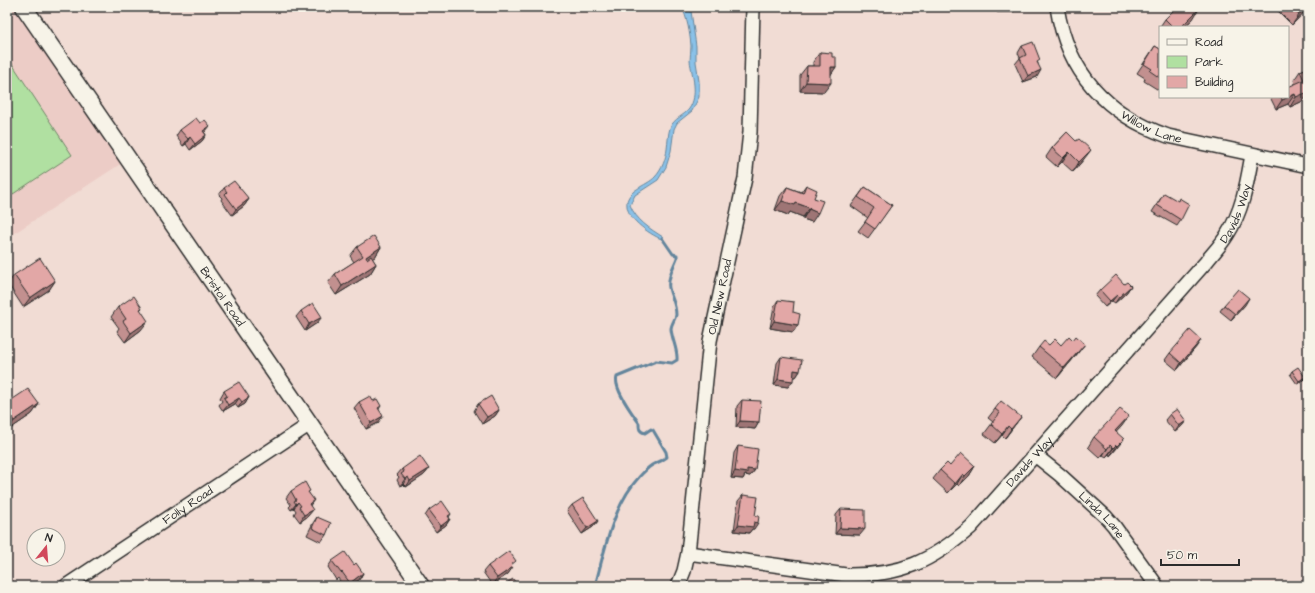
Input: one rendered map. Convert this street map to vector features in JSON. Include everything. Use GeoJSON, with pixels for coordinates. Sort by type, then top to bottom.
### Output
{"type":"FeatureCollection","features":[{"type":"Feature","properties":{"kind":"main road","name":"Bristol Road"},"geometry":{"type":"LineString","coordinates":[[24,7],[421,586]]}},
{"type":"Feature","properties":{"kind":"street","name":"Old New Road"},"geometry":{"type":"LineString","coordinates":[[678,586],[684,571],[688,553],[710,341],[741,198],[748,150],[751,117],[753,7]]}},
{"type":"Feature","properties":{"kind":"street","name":"Willow Lane"},"geometry":{"type":"LineString","coordinates":[[1057,7],[1060,25],[1069,50],[1082,73],[1098,93],[1122,114],[1152,131],[1168,136],[1308,166]]}},
{"type":"Feature","properties":{"kind":"street","name":"Davids Way"},"geometry":{"type":"LineString","coordinates":[[688,553],[846,575],[867,575],[881,574],[909,567],[928,559],[946,548],[972,527],[1206,262],[1227,236],[1239,212],[1252,155]]}},
{"type":"Feature","properties":{"kind":"street","name":"Folly Road"},"geometry":{"type":"LineString","coordinates":[[66,586],[310,424]]}},
{"type":"Feature","properties":{"kind":"street","name":"Linda Lane"},"geometry":{"type":"LineString","coordinates":[[1035,455],[1060,475],[1106,517],[1157,586]]}},
{"type":"Feature","properties":{"kind":"shaded area"},"geometry":{"type":"Polygon","coordinates":[[[7,7],[24,7],[128,159],[7,238],[7,7]]]}},
{"type":"Feature","properties":{"kind":"green space"},"geometry":{"type":"Polygon","coordinates":[[[7,56],[72,155],[7,198],[7,56]]]}},
{"type":"Feature","properties":{"kind":"water"},"geometry":{"type":"Polygon","coordinates":[[[682,7],[689,7],[691,11],[696,46],[699,97],[692,111],[677,123],[674,129],[671,151],[666,167],[658,180],[635,195],[630,205],[640,220],[663,237],[664,240],[653,235],[636,222],[628,211],[627,201],[633,192],[655,177],[660,171],[666,156],[670,128],[674,122],[689,109],[694,98],[690,61],[691,41],[687,21],[682,7]]]}},
{"type":"Feature","properties":{"kind":"building"},"geometry":{"type":"Polygon","coordinates":[[[1177,7],[1197,7],[1199,9],[1182,26],[1172,26],[1165,19],[1177,7]]]}},
{"type":"Feature","properties":{"kind":"building"},"geometry":{"type":"Polygon","coordinates":[[[1290,7],[1307,7],[1299,15],[1290,7]]]}},
{"type":"Feature","properties":{"kind":"building"},"geometry":{"type":"Polygon","coordinates":[[[1033,42],[1040,60],[1037,62],[1041,70],[1028,76],[1020,58],[1026,55],[1022,46],[1033,42]]]}},
{"type":"Feature","properties":{"kind":"building"},"geometry":{"type":"Polygon","coordinates":[[[1155,46],[1159,48],[1159,77],[1150,71],[1152,69],[1144,64],[1155,46]]]}},
{"type":"Feature","properties":{"kind":"building"},"geometry":{"type":"Polygon","coordinates":[[[820,52],[832,53],[832,57],[836,57],[836,67],[831,67],[831,83],[806,82],[807,66],[820,66],[820,52]]]}},
{"type":"Feature","properties":{"kind":"building"},"geometry":{"type":"Polygon","coordinates":[[[1308,68],[1308,92],[1296,97],[1295,94],[1289,97],[1289,87],[1304,80],[1300,71],[1308,68]]]}},
{"type":"Feature","properties":{"kind":"building"},"geometry":{"type":"Polygon","coordinates":[[[196,118],[200,123],[205,120],[210,126],[203,131],[206,135],[195,144],[190,137],[188,139],[180,130],[196,118]]]}},
{"type":"Feature","properties":{"kind":"building"},"geometry":{"type":"Polygon","coordinates":[[[1067,132],[1076,141],[1079,139],[1091,150],[1079,162],[1069,152],[1063,158],[1052,148],[1067,132]]]}},
{"type":"Feature","properties":{"kind":"building"},"geometry":{"type":"Polygon","coordinates":[[[234,181],[249,199],[236,209],[225,194],[227,192],[224,188],[234,181]]]}},
{"type":"Feature","properties":{"kind":"building"},"geometry":{"type":"Polygon","coordinates":[[[806,185],[817,190],[814,198],[823,201],[818,213],[809,209],[810,208],[796,203],[795,205],[782,201],[787,187],[803,193],[806,185]]]}},
{"type":"Feature","properties":{"kind":"building"},"geometry":{"type":"Polygon","coordinates":[[[865,187],[892,205],[875,229],[865,222],[874,208],[858,197],[865,187]]]}},
{"type":"Feature","properties":{"kind":"building"},"geometry":{"type":"Polygon","coordinates":[[[1164,193],[1178,201],[1179,198],[1189,204],[1181,220],[1157,205],[1164,193]]]}},
{"type":"Feature","properties":{"kind":"building"},"geometry":{"type":"Polygon","coordinates":[[[374,236],[381,247],[366,257],[367,259],[371,256],[376,264],[342,286],[335,274],[363,256],[357,247],[374,236]]]}},
{"type":"Feature","properties":{"kind":"building"},"geometry":{"type":"Polygon","coordinates":[[[40,258],[55,281],[30,298],[14,275],[40,258]]]}},
{"type":"Feature","properties":{"kind":"building"},"geometry":{"type":"Polygon","coordinates":[[[1116,275],[1124,284],[1127,282],[1131,286],[1119,297],[1117,295],[1110,301],[1100,290],[1116,275]]]}},
{"type":"Feature","properties":{"kind":"building"},"geometry":{"type":"Polygon","coordinates":[[[1238,289],[1249,298],[1235,314],[1224,305],[1238,289]]]}},
{"type":"Feature","properties":{"kind":"building"},"geometry":{"type":"Polygon","coordinates":[[[134,296],[148,321],[131,333],[123,321],[126,319],[118,307],[134,296]]]}},
{"type":"Feature","properties":{"kind":"building"},"geometry":{"type":"Polygon","coordinates":[[[778,300],[794,302],[793,312],[800,314],[798,325],[774,321],[778,300]]]}},
{"type":"Feature","properties":{"kind":"building"},"geometry":{"type":"Polygon","coordinates":[[[313,303],[322,317],[309,324],[301,311],[313,303]]]}},
{"type":"Feature","properties":{"kind":"building"},"geometry":{"type":"Polygon","coordinates":[[[1190,330],[1201,340],[1181,363],[1170,353],[1190,330]]]}},
{"type":"Feature","properties":{"kind":"building"},"geometry":{"type":"Polygon","coordinates":[[[1069,336],[1073,340],[1076,336],[1085,344],[1064,368],[1039,347],[1044,341],[1049,345],[1055,339],[1061,345],[1069,336]]]}},
{"type":"Feature","properties":{"kind":"building"},"geometry":{"type":"Polygon","coordinates":[[[781,357],[802,360],[800,371],[794,370],[793,381],[778,379],[781,357]]]}},
{"type":"Feature","properties":{"kind":"building"},"geometry":{"type":"Polygon","coordinates":[[[1298,367],[1305,377],[1299,381],[1292,371],[1298,367]]]}},
{"type":"Feature","properties":{"kind":"building"},"geometry":{"type":"Polygon","coordinates":[[[239,382],[249,397],[242,402],[239,398],[228,405],[224,398],[227,396],[224,391],[239,382]]]}},
{"type":"Feature","properties":{"kind":"building"},"geometry":{"type":"Polygon","coordinates":[[[28,389],[39,404],[14,421],[7,411],[7,403],[28,389]]]}},
{"type":"Feature","properties":{"kind":"building"},"geometry":{"type":"Polygon","coordinates":[[[370,396],[373,401],[377,399],[381,406],[378,408],[383,416],[371,423],[359,402],[370,396]]]}},
{"type":"Feature","properties":{"kind":"building"},"geometry":{"type":"Polygon","coordinates":[[[491,396],[499,410],[487,417],[478,404],[491,396]]]}},
{"type":"Feature","properties":{"kind":"building"},"geometry":{"type":"Polygon","coordinates":[[[742,400],[761,401],[759,422],[740,421],[742,400]]]}},
{"type":"Feature","properties":{"kind":"building"},"geometry":{"type":"Polygon","coordinates":[[[1001,401],[1021,417],[1011,429],[1008,426],[1002,434],[991,424],[1000,413],[995,409],[1001,401]]]}},
{"type":"Feature","properties":{"kind":"building"},"geometry":{"type":"Polygon","coordinates":[[[1120,409],[1129,416],[1115,431],[1124,439],[1117,446],[1116,445],[1113,448],[1110,445],[1107,449],[1094,437],[1120,409]]]}},
{"type":"Feature","properties":{"kind":"building"},"geometry":{"type":"Polygon","coordinates":[[[1177,409],[1186,421],[1179,426],[1170,414],[1177,409]]]}},
{"type":"Feature","properties":{"kind":"building"},"geometry":{"type":"Polygon","coordinates":[[[738,446],[758,449],[755,470],[747,469],[747,473],[735,471],[738,446]]]}},
{"type":"Feature","properties":{"kind":"building"},"geometry":{"type":"Polygon","coordinates":[[[961,453],[975,466],[965,476],[963,474],[955,484],[940,470],[947,463],[950,466],[961,453]]]}},
{"type":"Feature","properties":{"kind":"building"},"geometry":{"type":"Polygon","coordinates":[[[420,456],[429,469],[410,481],[408,477],[405,479],[401,474],[404,472],[402,469],[420,456]]]}},
{"type":"Feature","properties":{"kind":"building"},"geometry":{"type":"Polygon","coordinates":[[[305,482],[310,491],[308,492],[314,500],[309,504],[313,510],[304,515],[299,507],[301,506],[298,502],[296,504],[294,501],[296,500],[291,491],[305,482]]]}},
{"type":"Feature","properties":{"kind":"building"},"geometry":{"type":"Polygon","coordinates":[[[743,495],[758,497],[755,516],[759,516],[758,523],[754,522],[753,527],[738,525],[743,495]]]}},
{"type":"Feature","properties":{"kind":"building"},"geometry":{"type":"Polygon","coordinates":[[[583,498],[598,521],[587,528],[572,505],[583,498]]]}},
{"type":"Feature","properties":{"kind":"building"},"geometry":{"type":"Polygon","coordinates":[[[442,501],[451,514],[448,516],[450,519],[441,526],[429,510],[442,501]]]}},
{"type":"Feature","properties":{"kind":"building"},"geometry":{"type":"Polygon","coordinates":[[[841,509],[865,510],[865,529],[840,528],[841,509]]]}},
{"type":"Feature","properties":{"kind":"building"},"geometry":{"type":"Polygon","coordinates":[[[317,517],[331,523],[326,535],[312,528],[317,517]]]}},
{"type":"Feature","properties":{"kind":"building"},"geometry":{"type":"Polygon","coordinates":[[[509,551],[516,561],[511,565],[513,567],[497,578],[488,566],[509,551]]]}},
{"type":"Feature","properties":{"kind":"building"},"geometry":{"type":"Polygon","coordinates":[[[345,552],[354,565],[356,563],[363,573],[350,583],[332,561],[345,552]]]}},
{"type":"Feature","properties":{"kind":"building"},"geometry":{"type":"Polygon","coordinates":[[[513,579],[518,586],[502,586],[513,579]]]}},
{"type":"Feature","properties":{"kind":"waterway"},"geometry":{"type":"LineString","coordinates":[[595,586],[611,528],[623,500],[645,471],[652,465],[667,457],[666,452],[653,430],[651,429],[645,433],[640,430],[639,423],[620,394],[617,382],[617,377],[656,361],[672,363],[677,360],[677,352],[671,329],[676,311],[669,284],[677,255],[673,254],[662,238]]}}]}
